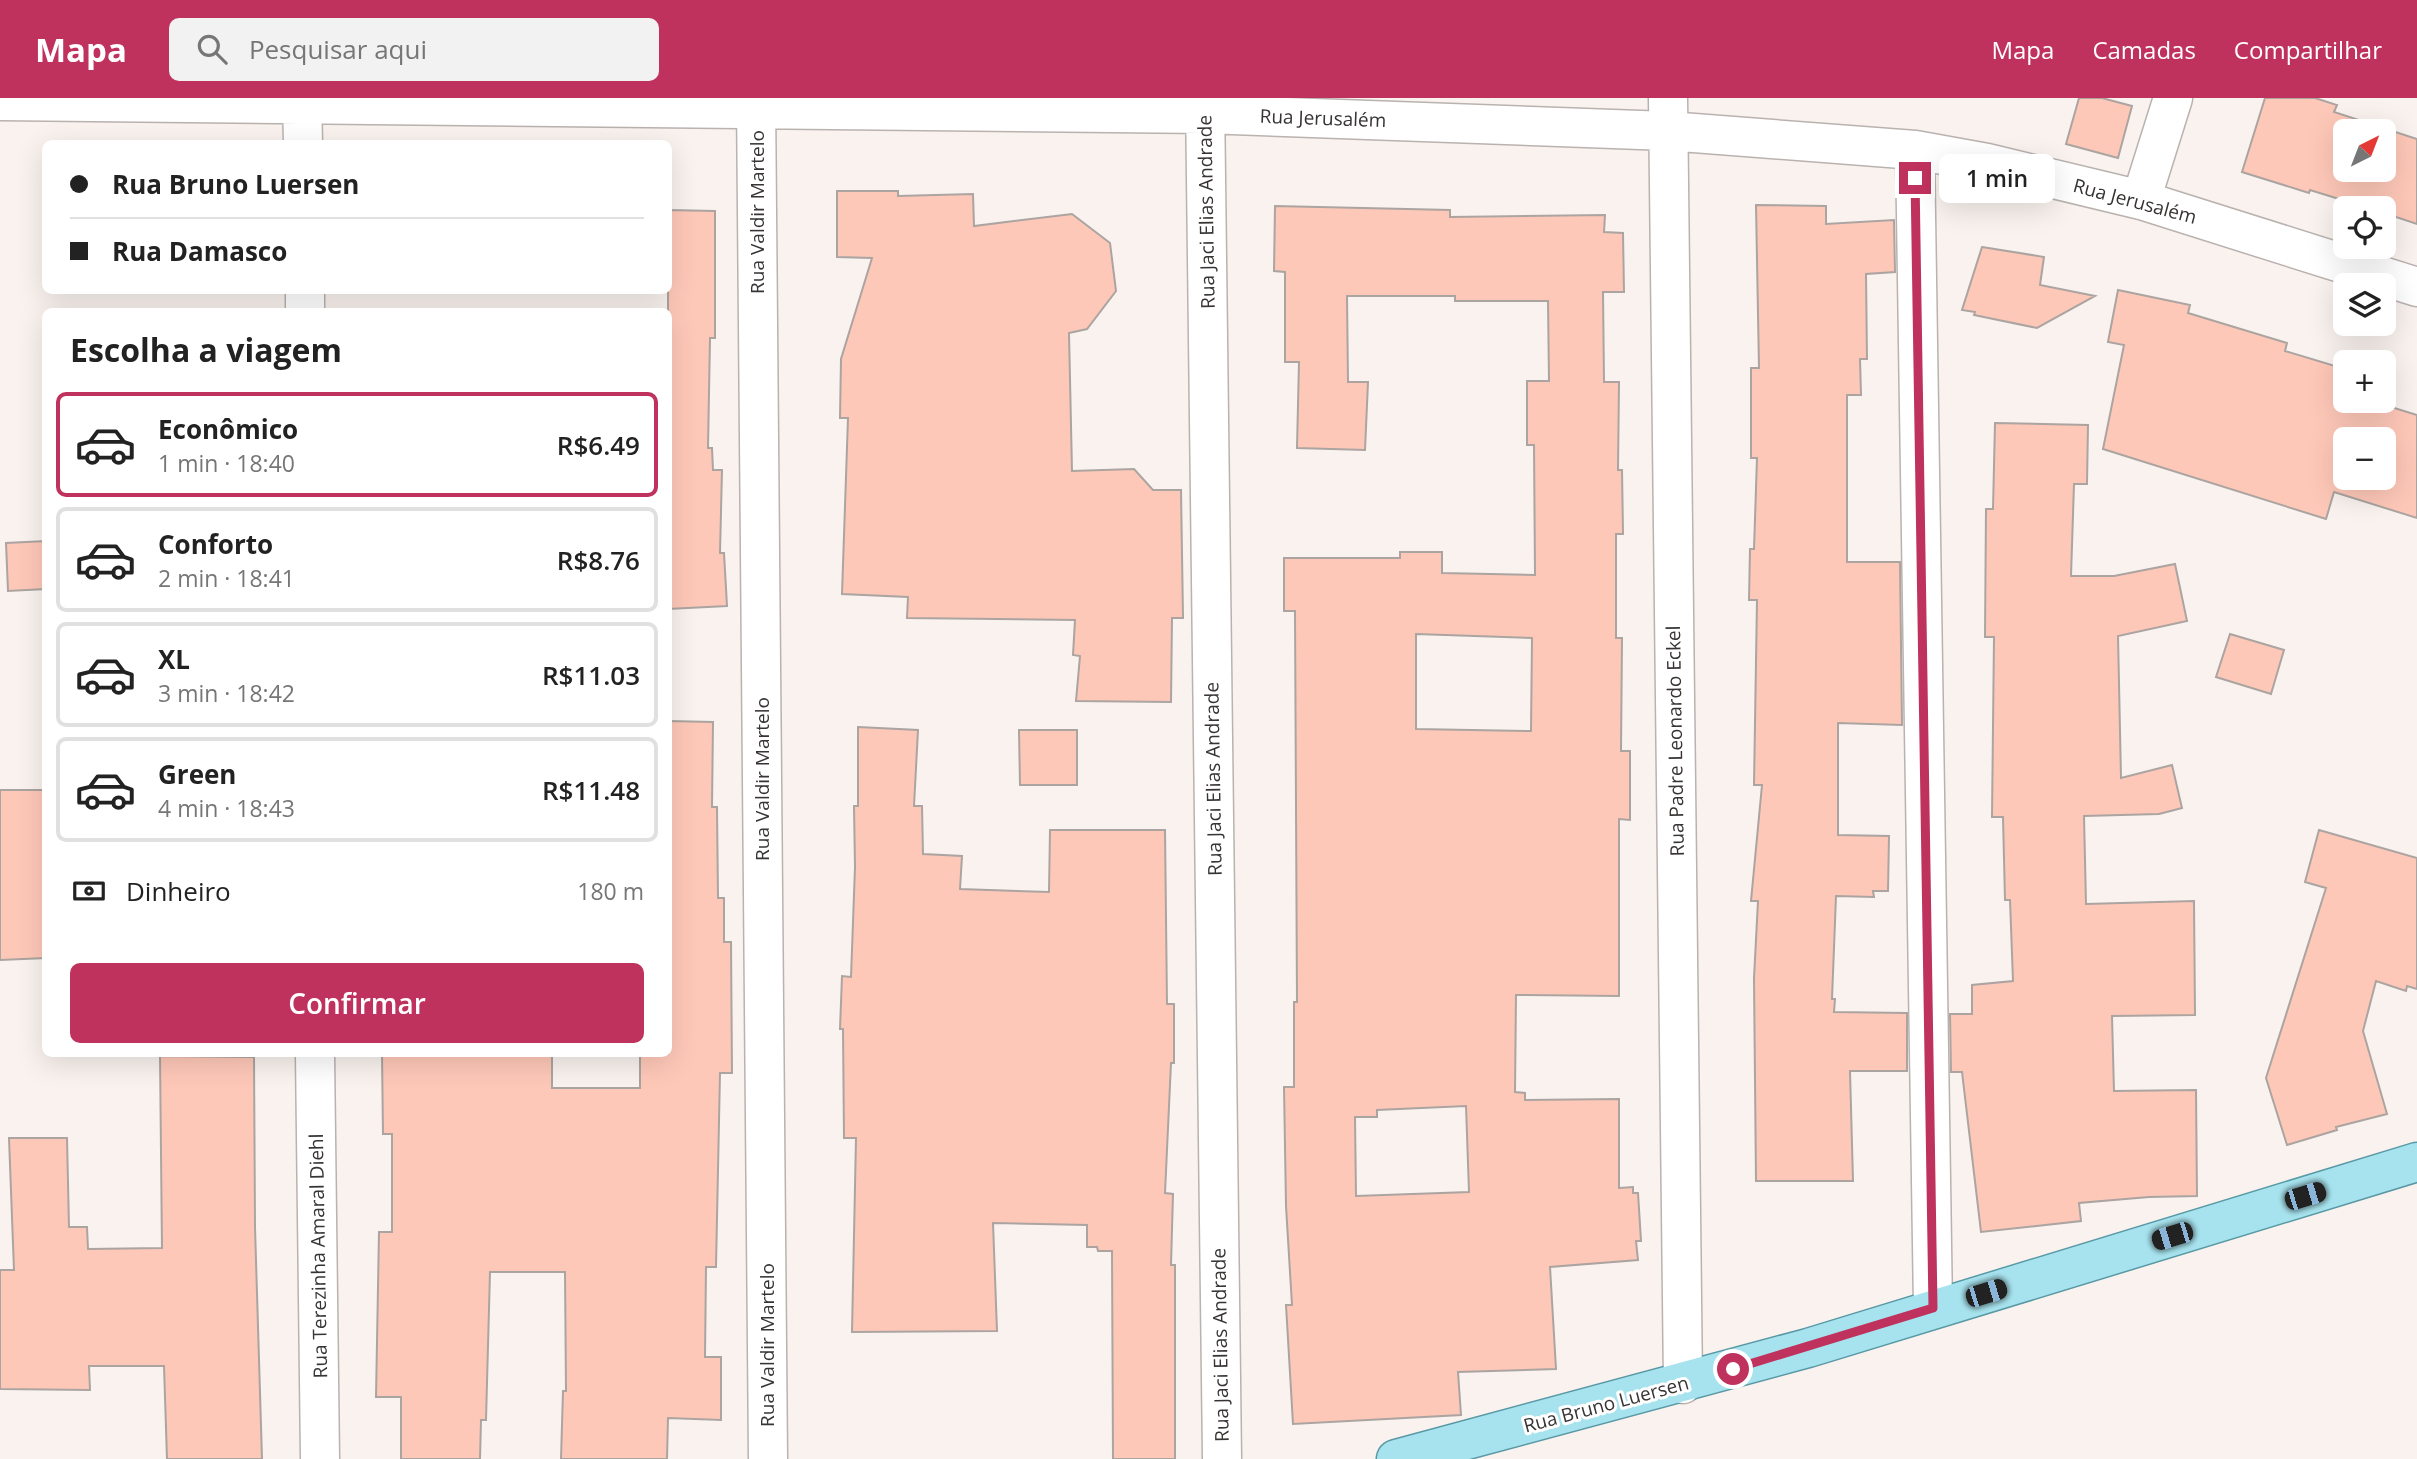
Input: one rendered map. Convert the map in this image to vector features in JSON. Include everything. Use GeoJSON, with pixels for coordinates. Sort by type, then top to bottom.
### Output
{"type":"FeatureCollection","features":[{"type":"Feature","properties":{"kind":"main road","name":"Rua Bruno Luersen"},"geometry":{"type":"LineString","coordinates":[[1396,1459],[1683,1384],[2417,1163]]}},
{"type":"Feature","properties":{"kind":"street"},"geometry":{"type":"LineString","coordinates":[[2141,200],[2173,98]]}},
{"type":"Feature","properties":{"kind":"street"},"geometry":{"type":"LineString","coordinates":[[302,101],[303,140]]}},
{"type":"Feature","properties":{"kind":"street","name":"Rua Jerusalém"},"geometry":{"type":"LineString","coordinates":[[0,102],[1205,106],[1668,114],[1987,163],[2141,200],[2417,287]]}},
{"type":"Feature","properties":{"kind":"street","name":"Rua Valdir Martelo"},"geometry":{"type":"LineString","coordinates":[[756,104],[768,1459]]}},
{"type":"Feature","properties":{"kind":"street","name":"Rua Jaci Elias Andrade"},"geometry":{"type":"LineString","coordinates":[[1205,106],[1222,1459]]}},
{"type":"Feature","properties":{"kind":"street","name":"Rua Padre Leonardo Eckel"},"geometry":{"type":"LineString","coordinates":[[1668,114],[1683,1384]]}},
{"type":"Feature","properties":{"kind":"street"},"geometry":{"type":"LineString","coordinates":[[1915,150],[1933,1308]]}},
{"type":"Feature","properties":{"kind":"street","name":"Rua Terezinha Amaral Diehl"},"geometry":{"type":"LineString","coordinates":[[315,1057],[320,1459]]}},
{"type":"Feature","properties":{"kind":"building"},"geometry":{"type":"Polygon","coordinates":[[[2079,98],[2102,98],[2132,106],[2118,158],[2066,144],[2079,98]]]}},
{"type":"Feature","properties":{"kind":"building"},"geometry":{"type":"Polygon","coordinates":[[[2265,98],[2315,98],[2337,105],[2334,112],[2356,119],[2333,119],[2333,182],[2396,182],[2396,132],[2417,139],[2417,224],[2396,217],[2396,196],[2333,197],[2310,190],[2309,193],[2242,172],[2265,98]]]}},
{"type":"Feature","properties":{"kind":"building"},"geometry":{"type":"Polygon","coordinates":[[[837,191],[898,191],[898,196],[973,194],[974,226],[1072,214],[1110,243],[1116,291],[1087,329],[1069,333],[1072,471],[1134,469],[1153,490],[1181,490],[1183,618],[1172,618],[1171,702],[1076,701],[1080,656],[1073,655],[1075,620],[907,618],[908,597],[842,594],[848,418],[840,418],[841,359],[872,258],[837,257],[837,191]]]}},
{"type":"Feature","properties":{"kind":"building"},"geometry":{"type":"Polygon","coordinates":[[[1756,205],[1826,206],[1826,224],[1894,220],[1895,272],[1866,274],[1867,359],[1860,359],[1861,395],[1847,395],[1847,562],[1900,562],[1902,725],[1838,723],[1838,835],[1889,836],[1888,891],[1873,891],[1874,897],[1836,896],[1832,999],[1835,999],[1834,1012],[1907,1013],[1907,1071],[1850,1071],[1853,1181],[1756,1181],[1754,978],[1758,901],[1751,901],[1762,785],[1754,785],[1757,600],[1749,600],[1750,549],[1754,549],[1757,458],[1751,458],[1751,368],[1759,368],[1756,205]]]}},
{"type":"Feature","properties":{"kind":"building"},"geometry":{"type":"Polygon","coordinates":[[[1275,206],[1450,210],[1450,217],[1605,215],[1604,232],[1623,233],[1624,292],[1603,292],[1604,382],[1619,382],[1618,470],[1622,470],[1623,534],[1616,534],[1616,638],[1622,638],[1621,751],[1630,751],[1630,820],[1619,819],[1619,996],[1516,995],[1515,1092],[1525,1093],[1525,1100],[1619,1099],[1619,1188],[1633,1187],[1633,1193],[1638,1193],[1641,1241],[1636,1241],[1638,1260],[1550,1267],[1556,1369],[1458,1372],[1461,1415],[1293,1424],[1286,1305],[1292,1305],[1286,1206],[1284,1087],[1294,1087],[1294,1002],[1297,1002],[1295,611],[1284,611],[1284,558],[1400,558],[1400,552],[1442,552],[1442,573],[1535,575],[1534,445],[1527,445],[1527,381],[1549,381],[1548,301],[1455,301],[1455,296],[1347,296],[1348,382],[1368,382],[1365,450],[1297,448],[1299,362],[1285,362],[1285,272],[1274,271],[1275,206]],[[1416,634],[1416,729],[1531,731],[1532,638],[1416,634]],[[1466,1106],[1377,1110],[1377,1117],[1355,1117],[1356,1196],[1469,1192],[1466,1106]]]}},
{"type":"Feature","properties":{"kind":"building"},"geometry":{"type":"Polygon","coordinates":[[[672,210],[715,211],[715,338],[710,338],[708,448],[712,448],[713,470],[722,470],[720,553],[724,553],[727,606],[672,609],[672,308],[668,308],[668,294],[672,294],[672,210]]]}},
{"type":"Feature","properties":{"kind":"building"},"geometry":{"type":"Polygon","coordinates":[[[1982,247],[2044,257],[2040,285],[2095,296],[2037,328],[1962,310],[1982,247]]]}},
{"type":"Feature","properties":{"kind":"building"},"geometry":{"type":"Polygon","coordinates":[[[2118,290],[2190,305],[2188,313],[2287,343],[2285,351],[2333,365],[2333,413],[2396,413],[2396,408],[2417,415],[2417,518],[2334,492],[2326,519],[2103,449],[2124,345],[2108,342],[2118,290]]]}},
{"type":"Feature","properties":{"kind":"building"},"geometry":{"type":"Polygon","coordinates":[[[1995,423],[2088,425],[2087,484],[2074,484],[2071,576],[2114,576],[2175,564],[2187,621],[2118,636],[2121,778],[2172,765],[2182,808],[2159,814],[2084,816],[2086,904],[2194,901],[2195,1015],[2112,1016],[2114,1091],[2196,1090],[2197,1196],[2079,1203],[2081,1221],[1981,1232],[1962,1072],[1951,1072],[1950,1014],[1972,1014],[1972,985],[2013,981],[2010,900],[2005,900],[2003,817],[1992,817],[1994,637],[1985,637],[1986,509],[1993,509],[1995,423]]]}},
{"type":"Feature","properties":{"kind":"building"},"geometry":{"type":"Polygon","coordinates":[[[42,541],[42,589],[8,591],[6,543],[42,541]]]}},
{"type":"Feature","properties":{"kind":"building"},"geometry":{"type":"Polygon","coordinates":[[[2230,634],[2284,650],[2271,694],[2216,677],[2230,634]]]}},
{"type":"Feature","properties":{"kind":"building"},"geometry":{"type":"Polygon","coordinates":[[[672,721],[713,722],[712,807],[717,807],[718,898],[724,898],[724,942],[731,942],[732,1073],[720,1073],[716,1267],[706,1267],[705,1357],[721,1357],[721,1420],[668,1418],[667,1459],[561,1459],[563,1391],[566,1391],[565,1272],[490,1272],[486,1420],[481,1420],[480,1459],[401,1459],[401,1397],[376,1397],[379,1232],[392,1232],[392,1134],[383,1134],[382,1057],[552,1057],[552,1088],[640,1088],[640,1057],[672,1057],[672,721]]]}},
{"type":"Feature","properties":{"kind":"building"},"geometry":{"type":"Polygon","coordinates":[[[858,727],[918,730],[914,806],[922,806],[923,854],[962,856],[960,889],[1049,892],[1050,830],[1165,830],[1167,1004],[1174,1004],[1174,1063],[1171,1063],[1165,1193],[1173,1194],[1171,1265],[1175,1265],[1175,1459],[1113,1459],[1112,1251],[1098,1251],[1097,1247],[1087,1247],[1087,1225],[993,1223],[997,1331],[852,1332],[856,1138],[844,1138],[843,1029],[840,1029],[842,976],[851,977],[854,806],[858,806],[858,727]]]}},
{"type":"Feature","properties":{"kind":"building"},"geometry":{"type":"Polygon","coordinates":[[[1019,730],[1077,730],[1077,785],[1020,785],[1019,730]]]}},
{"type":"Feature","properties":{"kind":"building"},"geometry":{"type":"Polygon","coordinates":[[[0,790],[42,790],[42,958],[0,960],[0,790]]]}},
{"type":"Feature","properties":{"kind":"building"},"geometry":{"type":"Polygon","coordinates":[[[2319,830],[2417,858],[2417,989],[2407,986],[2406,991],[2376,981],[2363,1031],[2387,1114],[2336,1127],[2337,1130],[2287,1145],[2266,1078],[2326,888],[2305,882],[2319,830]]]}},
{"type":"Feature","properties":{"kind":"building"},"geometry":{"type":"Polygon","coordinates":[[[160,1057],[254,1057],[255,1227],[262,1459],[167,1459],[164,1366],[89,1366],[90,1390],[0,1389],[0,1270],[14,1270],[9,1138],[67,1138],[69,1227],[87,1227],[88,1249],[162,1248],[160,1057]]]}},
{"type":"Feature","properties":{"kind":"route"},"geometry":{"type":"LineString","coordinates":[[1733,1369],[1933,1308],[1915,178]]}}]}
